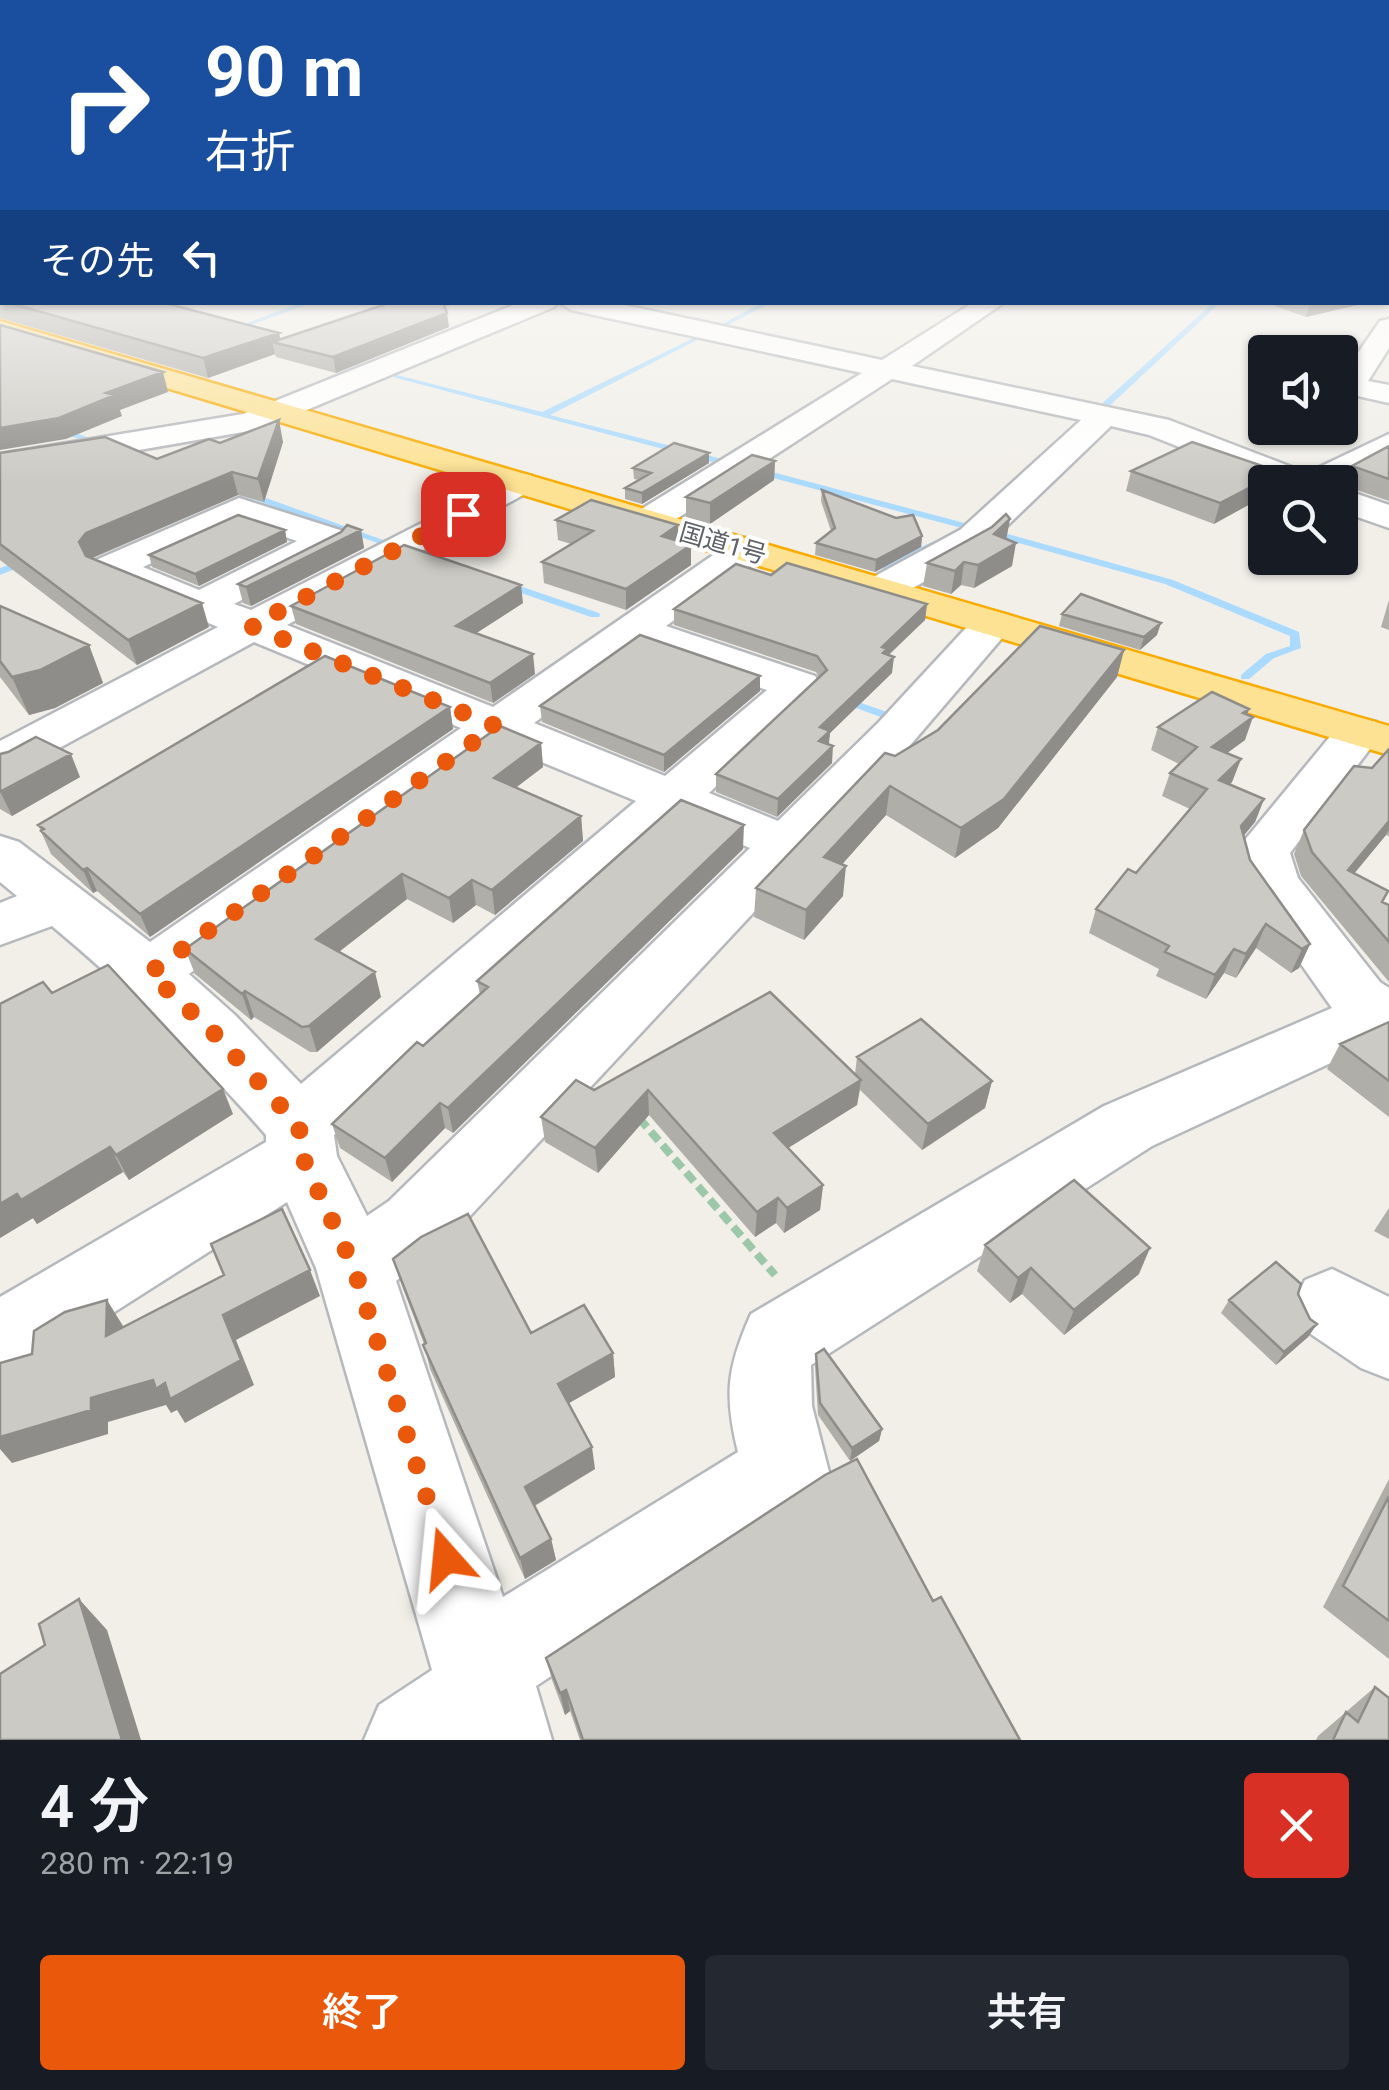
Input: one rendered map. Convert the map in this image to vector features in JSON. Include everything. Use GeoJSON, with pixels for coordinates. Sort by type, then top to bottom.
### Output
{"type":"FeatureCollection","features":[{"type":"Feature","properties":{"kind":"highway","name":"国道1号"},"geometry":{"type":"LineString","coordinates":[[0,329],[1374,736]]}},
{"type":"Feature","properties":{"kind":"street"},"geometry":{"type":"LineString","coordinates":[[0,464],[250,422],[499,321]]}},
{"type":"Feature","properties":{"kind":"street"},"geometry":{"type":"LineString","coordinates":[[661,321],[1158,427],[1255,465]]}},
{"type":"Feature","properties":{"kind":"street"},"geometry":{"type":"LineString","coordinates":[[648,521],[964,321]]}},
{"type":"Feature","properties":{"kind":"street"},"geometry":{"type":"LineString","coordinates":[[1389,326],[1350,386],[1389,394]]}},
{"type":"Feature","properties":{"kind":"street"},"geometry":{"type":"LineString","coordinates":[[880,590],[973,538],[1104,416]]}},
{"type":"Feature","properties":{"kind":"street"},"geometry":{"type":"LineString","coordinates":[[1350,465],[1389,444]]}},
{"type":"Feature","properties":{"kind":"street"},"geometry":{"type":"LineString","coordinates":[[0,761],[520,484]]}},
{"type":"Feature","properties":{"kind":"street"},"geometry":{"type":"LineString","coordinates":[[1358,505],[1389,517]]}},
{"type":"Feature","properties":{"kind":"street"},"geometry":{"type":"LineString","coordinates":[[149,973],[746,550]]}},
{"type":"Feature","properties":{"kind":"street"},"geometry":{"type":"LineString","coordinates":[[200,605],[787,844]]}},
{"type":"Feature","properties":{"kind":"street"},"geometry":{"type":"LineString","coordinates":[[354,1268],[414,1224],[895,734],[993,624]]}},
{"type":"Feature","properties":{"kind":"street"},"geometry":{"type":"LineString","coordinates":[[0,1340],[301,1141],[799,686],[633,629]]}},
{"type":"Feature","properties":{"kind":"street"},"geometry":{"type":"LineString","coordinates":[[276,688],[327,657]]}},
{"type":"Feature","properties":{"kind":"street"},"geometry":{"type":"LineString","coordinates":[[1374,736],[1262,852],[1272,882],[1358,998],[1384,1016]]}},
{"type":"Feature","properties":{"kind":"street"},"geometry":{"type":"LineString","coordinates":[[12,844],[60,901],[149,973],[213,1032],[301,1141],[354,1268],[471,1709],[786,1472],[770,1410],[768,1362],[778,1341],[1128,1126],[1384,1016]]}},
{"type":"Feature","properties":{"kind":"street"},"geometry":{"type":"LineString","coordinates":[[0,925],[60,901]]}},
{"type":"Feature","properties":{"kind":"path"},"geometry":{"type":"LineString","coordinates":[[582,1052],[815,1321]]}},
{"type":"Feature","properties":{"kind":"building"},"geometry":{"type":"Polygon","coordinates":[[[74,321],[234,321],[279,333],[203,358],[74,321]]]}},
{"type":"Feature","properties":{"kind":"building"},"geometry":{"type":"Polygon","coordinates":[[[334,321],[426,321],[333,357],[272,342],[334,321]]]}},
{"type":"Feature","properties":{"kind":"building"},"geometry":{"type":"Polygon","coordinates":[[[0,325],[163,372],[106,393],[115,395],[59,418],[0,428],[0,325]]]}},
{"type":"Feature","properties":{"kind":"building"},"geometry":{"type":"Polygon","coordinates":[[[279,420],[258,479],[232,472],[86,533],[79,542],[86,556],[202,603],[128,640],[0,544],[0,453],[105,437],[157,459],[209,439],[220,443],[279,420]]]}},
{"type":"Feature","properties":{"kind":"building"},"geometry":{"type":"Polygon","coordinates":[[[1192,442],[1259,465],[1248,465],[1248,489],[1220,503],[1131,471],[1192,442]]]}},
{"type":"Feature","properties":{"kind":"building"},"geometry":{"type":"Polygon","coordinates":[[[674,443],[709,453],[642,493],[625,488],[651,473],[633,468],[674,443]]]}},
{"type":"Feature","properties":{"kind":"building"},"geometry":{"type":"Polygon","coordinates":[[[1389,446],[1389,479],[1354,465],[1389,446]]]}},
{"type":"Feature","properties":{"kind":"building"},"geometry":{"type":"Polygon","coordinates":[[[752,455],[775,461],[710,503],[686,497],[752,455]]]}},
{"type":"Feature","properties":{"kind":"building"},"geometry":{"type":"Polygon","coordinates":[[[822,490],[896,518],[913,515],[922,536],[876,560],[816,543],[835,528],[822,490]]]}},
{"type":"Feature","properties":{"kind":"building"},"geometry":{"type":"Polygon","coordinates":[[[591,500],[678,525],[662,536],[691,545],[626,589],[542,562],[593,531],[556,520],[591,500]]]}},
{"type":"Feature","properties":{"kind":"building"},"geometry":{"type":"Polygon","coordinates":[[[1006,514],[1010,519],[994,534],[1016,543],[978,565],[964,562],[955,571],[927,563],[992,527],[1006,514]]]}},
{"type":"Feature","properties":{"kind":"building"},"geometry":{"type":"Polygon","coordinates":[[[238,515],[285,530],[195,574],[149,555],[238,515]]]}},
{"type":"Feature","properties":{"kind":"building"},"geometry":{"type":"Polygon","coordinates":[[[347,525],[361,530],[246,587],[238,584],[341,532],[347,525]]]}},
{"type":"Feature","properties":{"kind":"building"},"geometry":{"type":"Polygon","coordinates":[[[404,545],[521,585],[456,626],[533,654],[490,683],[291,606],[404,545]]]}},
{"type":"Feature","properties":{"kind":"building"},"geometry":{"type":"Polygon","coordinates":[[[787,563],[927,604],[882,647],[887,649],[883,653],[894,657],[820,727],[830,731],[819,741],[833,746],[778,799],[716,774],[827,670],[817,656],[674,609],[736,564],[771,575],[787,563]]]}},
{"type":"Feature","properties":{"kind":"building"},"geometry":{"type":"Polygon","coordinates":[[[1081,594],[1161,623],[1144,637],[1062,614],[1081,594]]]}},
{"type":"Feature","properties":{"kind":"building"},"geometry":{"type":"Polygon","coordinates":[[[0,606],[89,645],[40,670],[12,677],[0,661],[0,606]]]}},
{"type":"Feature","properties":{"kind":"building"},"geometry":{"type":"Polygon","coordinates":[[[1040,626],[1124,650],[1004,799],[961,828],[890,786],[824,857],[846,866],[806,910],[756,888],[885,753],[895,756],[938,730],[1040,626]]]}},
{"type":"Feature","properties":{"kind":"building"},"geometry":{"type":"Polygon","coordinates":[[[640,635],[760,676],[664,755],[540,706],[640,635]]]}},
{"type":"Feature","properties":{"kind":"building"},"geometry":{"type":"Polygon","coordinates":[[[325,656],[450,707],[140,914],[41,831],[44,829],[38,825],[325,656]]]}},
{"type":"Feature","properties":{"kind":"building"},"geometry":{"type":"Polygon","coordinates":[[[1212,692],[1249,709],[1243,713],[1253,717],[1212,747],[1241,759],[1219,780],[1264,799],[1241,826],[1250,860],[1310,944],[1302,949],[1266,924],[1246,954],[1234,949],[1215,975],[1165,952],[1169,946],[1096,909],[1128,869],[1136,873],[1207,789],[1170,773],[1197,747],[1158,727],[1212,692]]]}},
{"type":"Feature","properties":{"kind":"building"},"geometry":{"type":"Polygon","coordinates":[[[500,726],[541,743],[494,778],[581,816],[492,890],[472,880],[449,898],[402,874],[316,939],[375,972],[309,1026],[302,1027],[245,991],[242,994],[185,949],[500,726]]]}},
{"type":"Feature","properties":{"kind":"building"},"geometry":{"type":"Polygon","coordinates":[[[36,737],[71,754],[0,792],[0,754],[36,737]]]}},
{"type":"Feature","properties":{"kind":"building"},"geometry":{"type":"Polygon","coordinates":[[[1389,749],[1389,821],[1348,870],[1388,891],[1382,902],[1389,905],[1389,942],[1312,852],[1304,830],[1354,766],[1372,768],[1389,749]]]}},
{"type":"Feature","properties":{"kind":"building"},"geometry":{"type":"Polygon","coordinates":[[[681,800],[744,825],[448,1108],[440,1103],[385,1158],[332,1124],[417,1042],[423,1046],[488,987],[477,981],[681,800]]]}},
{"type":"Feature","properties":{"kind":"building"},"geometry":{"type":"Polygon","coordinates":[[[108,965],[223,1089],[116,1155],[110,1147],[21,1200],[17,1194],[0,1204],[0,1004],[43,982],[52,993],[108,965]]]}},
{"type":"Feature","properties":{"kind":"building"},"geometry":{"type":"Polygon","coordinates":[[[770,992],[861,1080],[774,1133],[823,1185],[787,1208],[778,1198],[757,1212],[648,1090],[595,1148],[541,1117],[576,1080],[594,1090],[770,992]]]}},
{"type":"Feature","properties":{"kind":"building"},"geometry":{"type":"Polygon","coordinates":[[[921,1019],[992,1081],[928,1124],[857,1057],[921,1019]]]}},
{"type":"Feature","properties":{"kind":"building"},"geometry":{"type":"Polygon","coordinates":[[[1389,1022],[1389,1081],[1340,1044],[1389,1022]]]}},
{"type":"Feature","properties":{"kind":"building"},"geometry":{"type":"Polygon","coordinates":[[[1074,1180],[1150,1248],[1074,1310],[1031,1268],[1018,1278],[985,1245],[1074,1180]]]}},
{"type":"Feature","properties":{"kind":"building"},"geometry":{"type":"Polygon","coordinates":[[[282,1209],[310,1270],[223,1315],[241,1360],[170,1399],[165,1383],[156,1389],[153,1380],[91,1398],[91,1410],[0,1437],[0,1363],[32,1354],[34,1331],[65,1312],[107,1300],[106,1336],[224,1275],[211,1244],[282,1209]]]}},
{"type":"Feature","properties":{"kind":"building"},"geometry":{"type":"Polygon","coordinates":[[[468,1214],[531,1333],[584,1305],[613,1353],[558,1384],[592,1447],[525,1487],[551,1539],[520,1558],[423,1345],[426,1343],[393,1259],[421,1237],[468,1214]]]}},
{"type":"Feature","properties":{"kind":"building"},"geometry":{"type":"Polygon","coordinates":[[[1276,1262],[1301,1284],[1298,1294],[1310,1319],[1317,1324],[1284,1352],[1229,1300],[1276,1262]]]}},
{"type":"Feature","properties":{"kind":"building"},"geometry":{"type":"Polygon","coordinates":[[[824,1349],[882,1429],[852,1448],[820,1403],[816,1354],[824,1349]]]}},
{"type":"Feature","properties":{"kind":"building"},"geometry":{"type":"Polygon","coordinates":[[[857,1459],[933,1601],[941,1597],[1020,1740],[583,1740],[566,1690],[560,1693],[546,1658],[825,1475],[857,1459]]]}},
{"type":"Feature","properties":{"kind":"building"},"geometry":{"type":"Polygon","coordinates":[[[1389,1496],[1389,1621],[1343,1586],[1389,1496]]]}},
{"type":"Feature","properties":{"kind":"building"},"geometry":{"type":"Polygon","coordinates":[[[79,1599],[122,1740],[0,1740],[0,1674],[45,1645],[39,1624],[79,1599]]]}},
{"type":"Feature","properties":{"kind":"building"},"geometry":{"type":"Polygon","coordinates":[[[1375,1687],[1389,1698],[1389,1740],[1333,1740],[1346,1712],[1358,1722],[1375,1687]]]}},
{"type":"Feature","properties":{"kind":"waterway"},"geometry":{"type":"LineString","coordinates":[[232,330],[257,321]]}},
{"type":"Feature","properties":{"kind":"waterway"},"geometry":{"type":"LineString","coordinates":[[716,329],[731,321]]}},
{"type":"Feature","properties":{"kind":"waterway"},"geometry":{"type":"LineString","coordinates":[[1100,410],[1197,321]]}},
{"type":"Feature","properties":{"kind":"waterway"},"geometry":{"type":"LineString","coordinates":[[543,415],[706,334]]}},
{"type":"Feature","properties":{"kind":"waterway"},"geometry":{"type":"LineString","coordinates":[[397,377],[727,463]]}},
{"type":"Feature","properties":{"kind":"waterway"},"geometry":{"type":"LineString","coordinates":[[59,430],[96,442]]}},
{"type":"Feature","properties":{"kind":"waterway"},"geometry":{"type":"LineString","coordinates":[[757,471],[969,527]]}},
{"type":"Feature","properties":{"kind":"waterway"},"geometry":{"type":"LineString","coordinates":[[249,495],[395,546]]}},
{"type":"Feature","properties":{"kind":"waterway"},"geometry":{"type":"LineString","coordinates":[[997,534],[1169,582],[1295,634],[1296,648],[1270,656],[1245,677]]}},
{"type":"Feature","properties":{"kind":"waterway"},"geometry":{"type":"LineString","coordinates":[[881,567],[948,538]]}},
{"type":"Feature","properties":{"kind":"waterway"},"geometry":{"type":"LineString","coordinates":[[0,572],[27,561]]}},
{"type":"Feature","properties":{"kind":"waterway"},"geometry":{"type":"LineString","coordinates":[[505,584],[595,615]]}},
{"type":"Feature","properties":{"kind":"waterway"},"geometry":{"type":"LineString","coordinates":[[844,700],[886,715]]}},
{"type":"Feature","properties":{"kind":"route"},"geometry":{"type":"LineString","coordinates":[[446,1558],[354,1268],[302,1156],[299,1126],[213,1032],[149,973],[496,726],[251,626],[463,514]]}}]}
